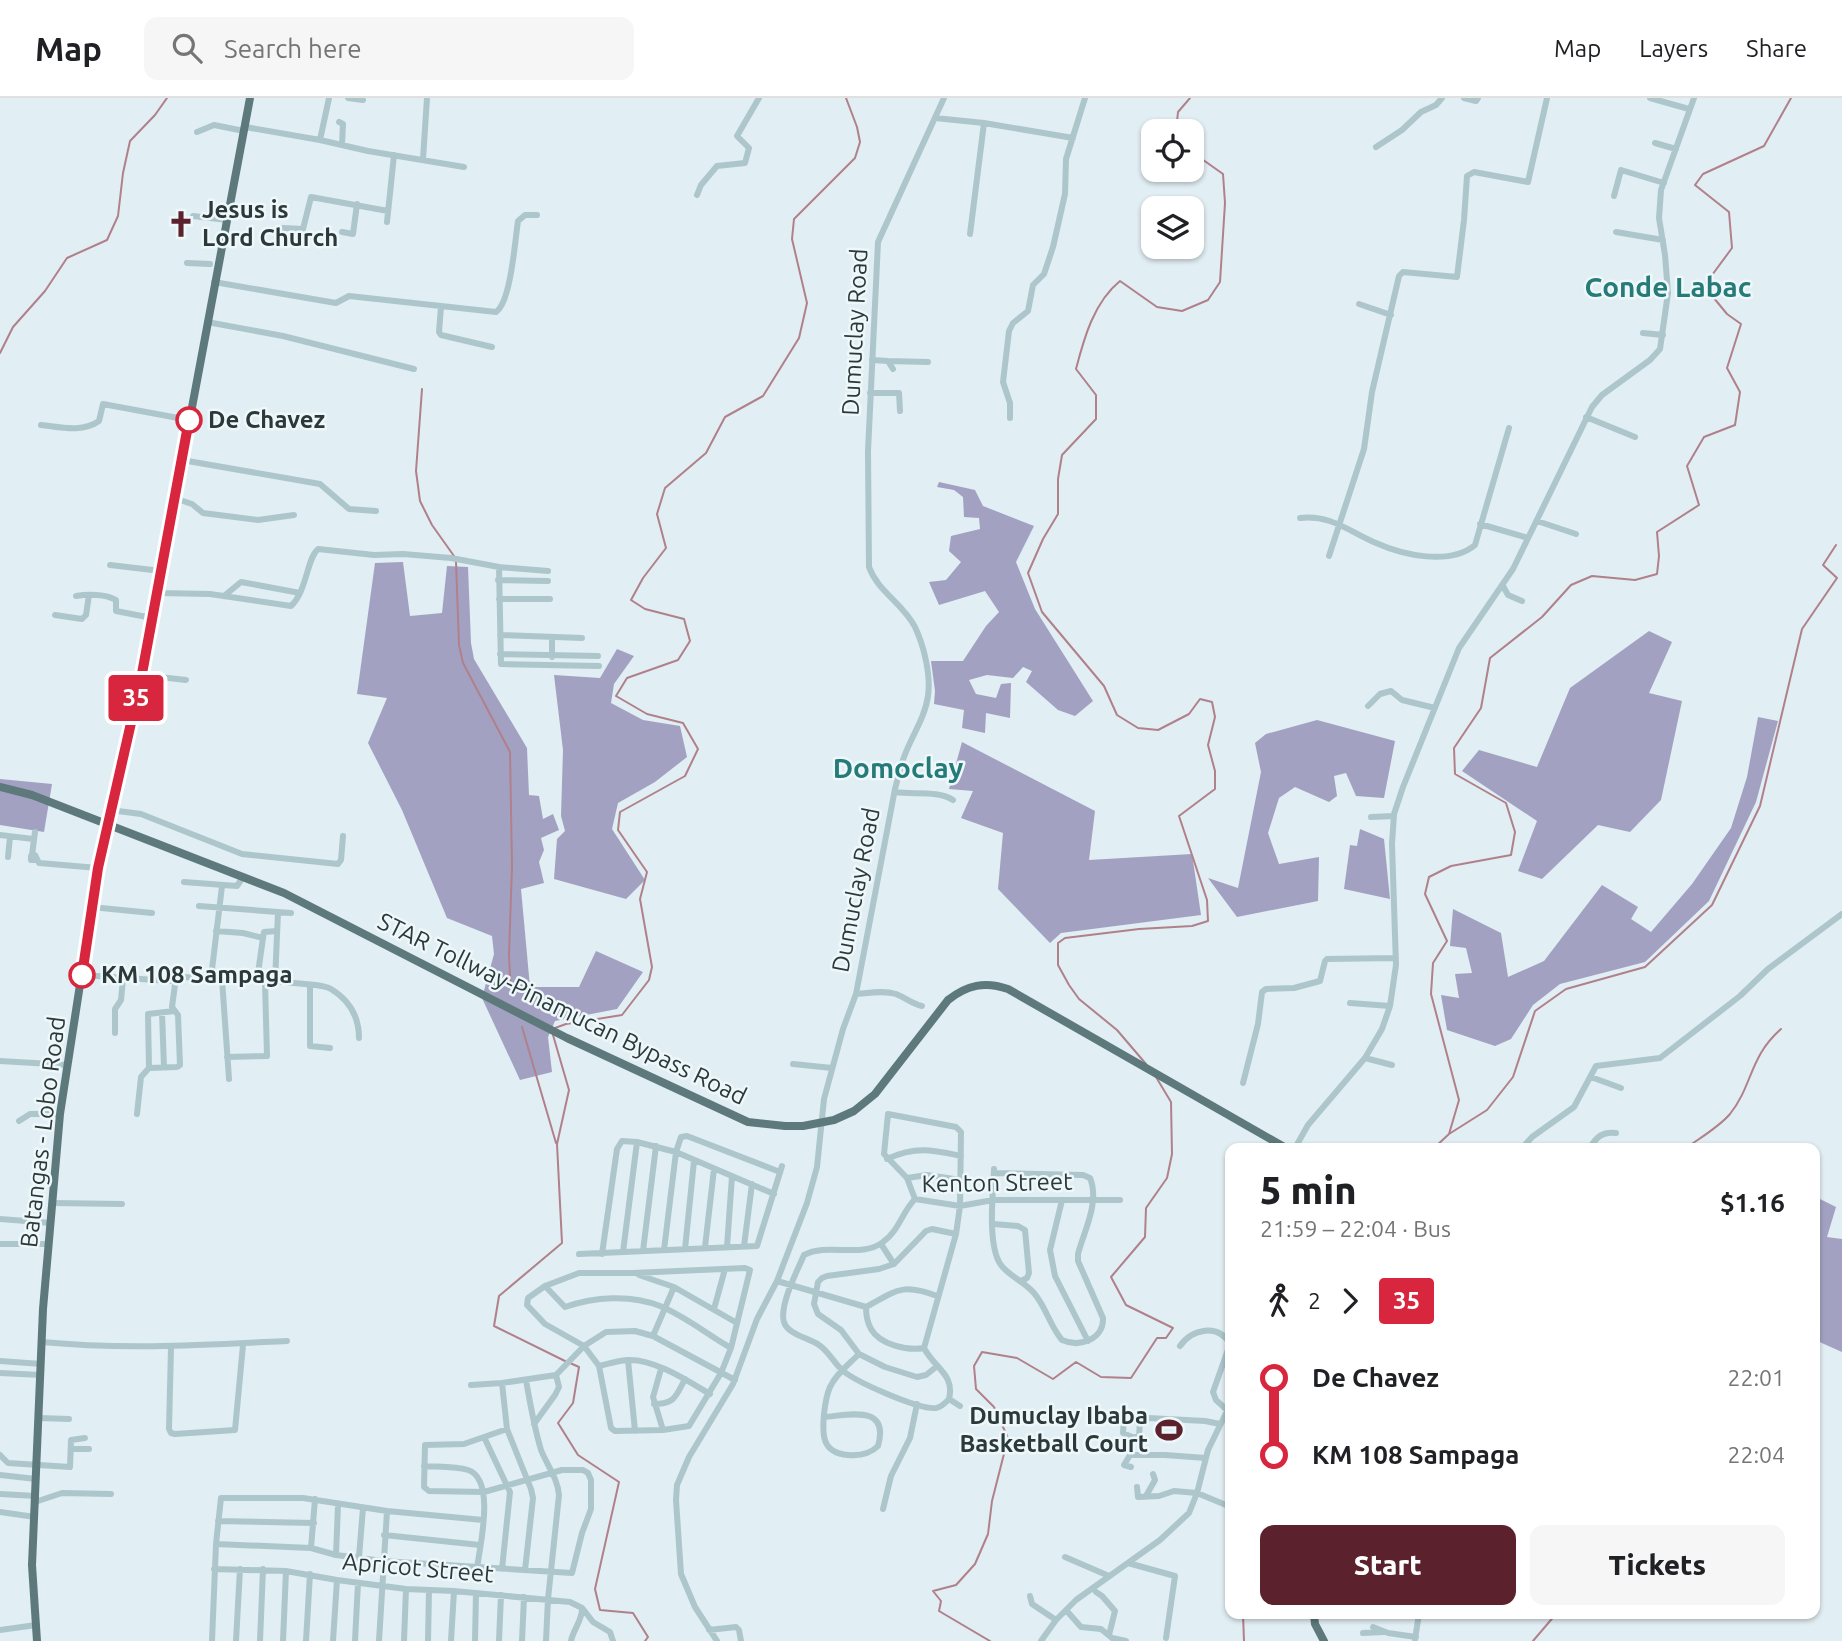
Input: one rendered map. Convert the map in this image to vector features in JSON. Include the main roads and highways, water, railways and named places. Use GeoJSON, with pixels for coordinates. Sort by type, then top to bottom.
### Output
{"type":"FeatureCollection","features":[{"type":"Feature","properties":{"kind":"main road","name":"Batangas - Lobo Road"},"geometry":{"type":"LineString","coordinates":[[37,1641],[32,1565],[34,1517],[42,1342],[60,1114],[98,868],[142,675],[207,322],[214,282],[214,264],[227,220],[250,98]]}},
{"type":"Feature","properties":{"kind":"main road","name":"STAR Tollway-Pinamucan Bypass Road"},"geometry":{"type":"LineString","coordinates":[[0,787],[32,795],[243,877],[312,907],[568,1038],[748,1122],[785,1126],[834,1120],[853,1111],[875,1094],[948,1000],[969,987],[991,985],[1008,989],[1277,1143]]}},
{"type":"Feature","properties":{"kind":"main road"},"geometry":{"type":"LineString","coordinates":[[1315,1619],[1324,1641]]}},
{"type":"Feature","properties":{"kind":"waterway"},"geometry":{"type":"LineString","coordinates":[[0,353],[13,327],[45,291],[67,258],[107,240],[118,216],[130,141],[167,98]]}},
{"type":"Feature","properties":{"kind":"waterway"},"geometry":{"type":"LineString","coordinates":[[555,1028],[622,1015],[649,980],[652,967],[640,899],[647,872],[618,830],[620,812],[685,776],[698,749],[683,723],[647,714],[616,696],[627,678],[678,660],[690,641],[684,619],[645,609],[631,600],[643,578],[666,548],[657,514],[665,488],[706,453],[725,417],[763,396],[799,338],[807,303],[792,239],[794,219],[855,158],[860,142],[846,98]]}},
{"type":"Feature","properties":{"kind":"waterway"},"geometry":{"type":"LineString","coordinates":[[1177,119],[1178,112],[1190,98]]}},
{"type":"Feature","properties":{"kind":"waterway"},"geometry":{"type":"LineString","coordinates":[[1439,1143],[1449,1134],[1459,1100],[1431,994],[1433,963],[1447,941],[1425,894],[1429,877],[1451,866],[1511,855],[1515,832],[1506,803],[1455,774],[1454,748],[1481,708],[1490,658],[1542,617],[1571,585],[1592,576],[1635,580],[1657,574],[1657,532],[1699,505],[1687,466],[1704,437],[1735,425],[1740,392],[1727,368],[1741,324],[1727,314],[1704,286],[1732,248],[1729,212],[1695,185],[1703,174],[1764,146],[1791,98]]}},
{"type":"Feature","properties":{"kind":"waterway"},"geometry":{"type":"LineString","coordinates":[[1146,1064],[1117,1030],[1079,999],[1058,965],[1058,943],[1065,938],[1192,926],[1208,921],[1207,900],[1179,816],[1215,789],[1215,771],[1208,745],[1215,717],[1212,702],[1200,699],[1189,714],[1158,730],[1138,728],[1117,715],[1104,686],[1042,612],[1028,573],[1058,514],[1058,479],[1062,455],[1096,419],[1096,395],[1076,369],[1087,333],[1103,299],[1120,281],[1157,307],[1182,311],[1208,300],[1220,282],[1225,203],[1223,174],[1204,161]]}},
{"type":"Feature","properties":{"kind":"waterway"},"geometry":{"type":"LineString","coordinates":[[422,389],[416,471],[420,501],[432,525],[454,556]]}},
{"type":"Feature","properties":{"kind":"waterway"},"geometry":{"type":"LineString","coordinates":[[1449,1134],[1487,1110],[1513,1077],[1535,1011],[1566,989],[1645,967],[1712,905],[1760,806],[1802,629],[1837,578],[1823,565],[1836,545]]}},
{"type":"Feature","properties":{"kind":"waterway"},"geometry":{"type":"LineString","coordinates":[[456,562],[459,645],[463,663],[510,752],[511,995]]}},
{"type":"Feature","properties":{"kind":"waterway"},"geometry":{"type":"LineString","coordinates":[[522,1027],[556,1143]]}},
{"type":"Feature","properties":{"kind":"waterway"},"geometry":{"type":"LineString","coordinates":[[1693,1143],[1730,1114],[1763,1050],[1781,1029]]}},
{"type":"Feature","properties":{"kind":"waterway"},"geometry":{"type":"LineString","coordinates":[[553,1035],[569,1090],[557,1144],[562,1243],[499,1296],[494,1326],[565,1361]]}},
{"type":"Feature","properties":{"kind":"waterway"},"geometry":{"type":"LineString","coordinates":[[990,1641],[939,1611],[941,1601],[933,1591],[956,1585],[975,1564],[988,1534],[992,1501],[1008,1438],[994,1407],[976,1389],[974,1366],[982,1352],[1017,1358],[1053,1379],[1076,1362],[1101,1377],[1131,1378],[1157,1338],[1166,1338],[1173,1328],[1126,1305],[1111,1277],[1145,1237],[1146,1208],[1167,1178],[1172,1154],[1171,1102],[1156,1077]]}},
{"type":"Feature","properties":{"kind":"waterway"},"geometry":{"type":"LineString","coordinates":[[570,1363],[579,1367],[573,1403],[558,1423],[578,1455],[619,1482],[595,1589],[600,1610],[633,1613],[648,1637],[645,1641]]}},
{"type":"Feature","properties":{"kind":"waterway"},"geometry":{"type":"LineString","coordinates":[[1243,1619],[1244,1641]]}},
{"type":"Feature","properties":{"kind":"waterway"},"geometry":{"type":"LineString","coordinates":[[1533,1641],[1552,1619]]}},
{"type":"Feature","properties":{"kind":"place","name":"Jesus is Lord Church"},"geometry":{"type":"Point","coordinates":[181,224]}},
{"type":"Feature","properties":{"kind":"place","name":"De Chavez"},"geometry":{"type":"Point","coordinates":[189,420]}},
{"type":"Feature","properties":{"kind":"place","name":"KM 108 Sampaga"},"geometry":{"type":"Point","coordinates":[82,975]}},
{"type":"Feature","properties":{"kind":"place","name":"Dumuclay Ibaba Basketball Court"},"geometry":{"type":"Point","coordinates":[1169,1430]}},
{"type":"Feature","properties":{"kind":"district","name":"Conde Labac"},"geometry":{"type":"Point","coordinates":[1668,287]}},
{"type":"Feature","properties":{"kind":"district","name":"Domoclay"},"geometry":{"type":"Point","coordinates":[898,768]}}]}
